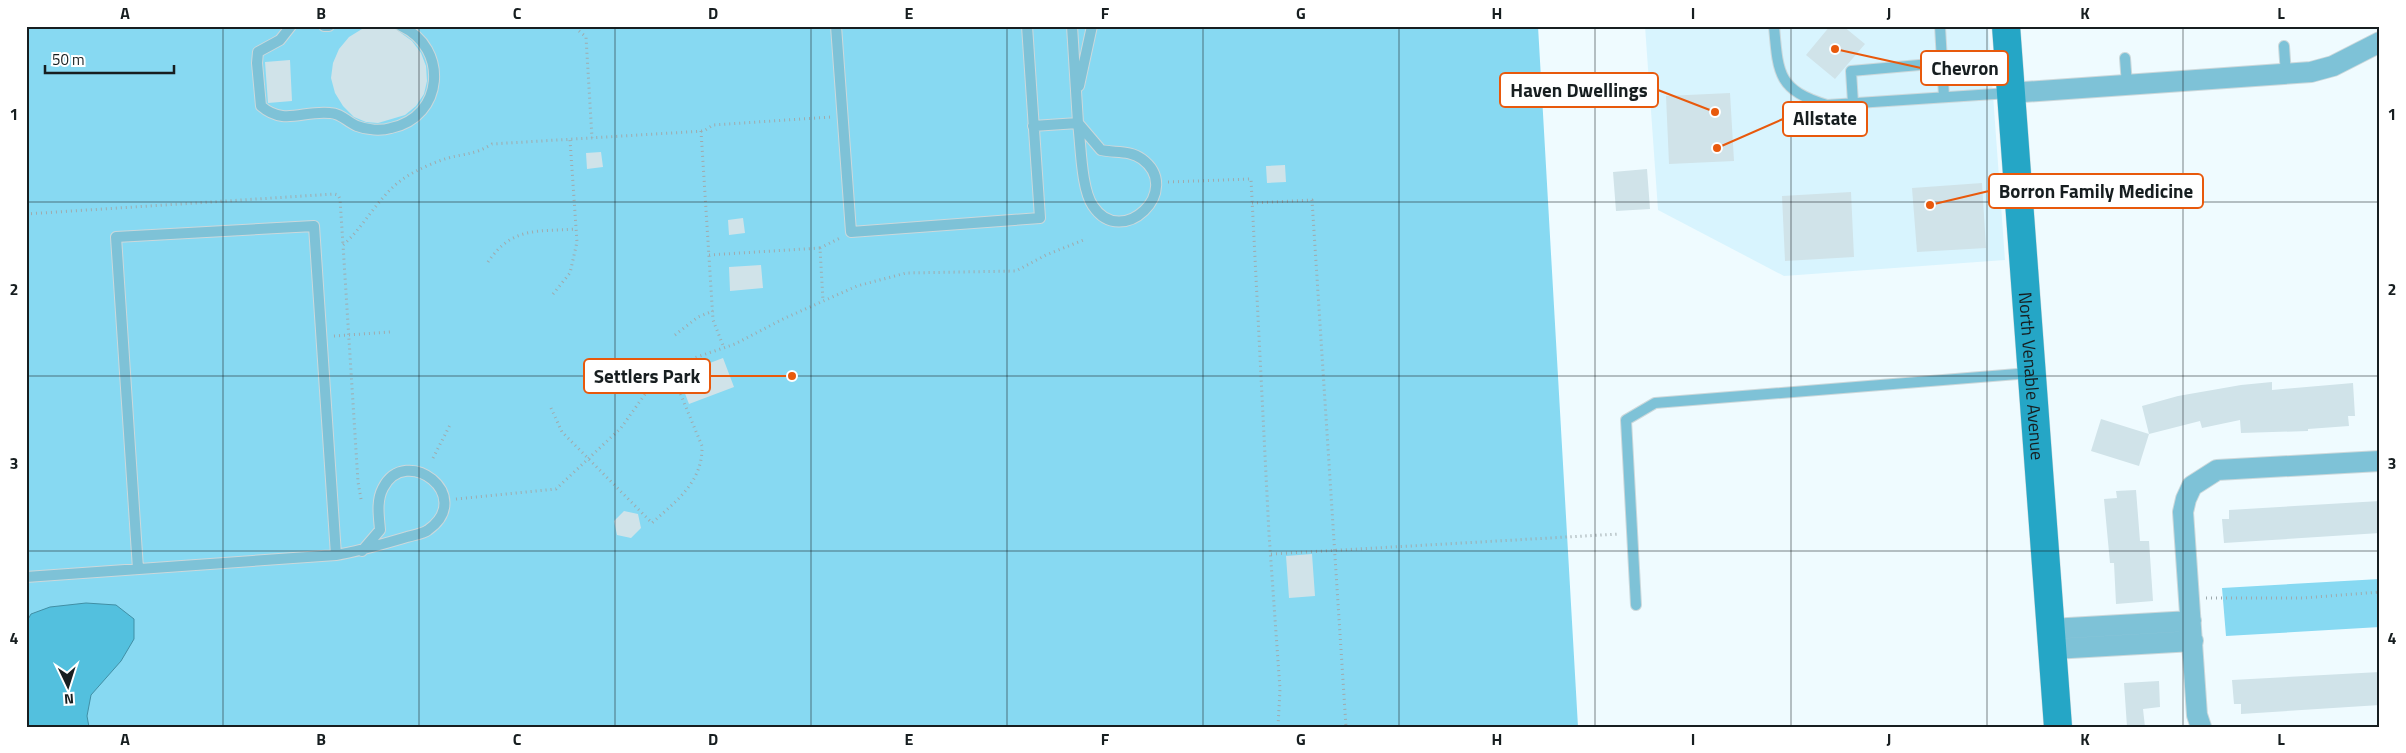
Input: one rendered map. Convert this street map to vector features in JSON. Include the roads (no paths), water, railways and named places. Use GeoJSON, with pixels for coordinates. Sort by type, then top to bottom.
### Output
{"type":"FeatureCollection","features":[{"type":"Feature","properties":{"kind":"street","name":"North Venable Avenue"},"geometry":{"type":"LineString","coordinates":[[2006,26],[2058,727]]}},
{"type":"Feature","properties":{"kind":"street"},"geometry":{"type":"LineString","coordinates":[[2010,93],[2311,72],[2333,66],[2380,42]]}},
{"type":"Feature","properties":{"kind":"street"},"geometry":{"type":"LineString","coordinates":[[2200,727],[2197,715],[2184,512],[2186,499],[2192,486],[2217,470],[2380,461]]}},
{"type":"Feature","properties":{"kind":"street"},"geometry":{"type":"LineString","coordinates":[[2052,639],[2192,621]]}},
{"type":"Feature","properties":{"kind":"street"},"geometry":{"type":"LineString","coordinates":[[2052,639],[2193,641]]}},
{"type":"Feature","properties":{"kind":"lane"},"geometry":{"type":"LineString","coordinates":[[291,26],[280,40],[258,52],[257,63],[261,106],[271,115],[284,117],[330,112],[342,116],[357,126],[390,129],[404,124],[427,104],[434,88],[435,73],[428,49],[421,39],[401,26]]}},
{"type":"Feature","properties":{"kind":"lane"},"geometry":{"type":"LineString","coordinates":[[324,26],[329,26]]}},
{"type":"Feature","properties":{"kind":"lane"},"geometry":{"type":"LineString","coordinates":[[836,26],[851,232],[1040,218],[1026,26]]}},
{"type":"Feature","properties":{"kind":"lane"},"geometry":{"type":"LineString","coordinates":[[1072,26],[1078,123],[1088,198],[1100,214],[1118,221],[1138,217],[1151,203],[1155,184],[1149,166],[1142,159],[1123,152],[1114,153],[1101,150],[1078,123]]}},
{"type":"Feature","properties":{"kind":"lane"},"geometry":{"type":"LineString","coordinates":[[1077,99],[1092,26]]}},
{"type":"Feature","properties":{"kind":"lane"},"geometry":{"type":"LineString","coordinates":[[1774,26],[1777,61],[1780,72],[1791,90],[1803,98],[1827,105],[2010,93]]}},
{"type":"Feature","properties":{"kind":"lane"},"geometry":{"type":"LineString","coordinates":[[1940,26],[1944,97]]}},
{"type":"Feature","properties":{"kind":"lane"},"geometry":{"type":"LineString","coordinates":[[2284,46],[2286,75]]}},
{"type":"Feature","properties":{"kind":"lane"},"geometry":{"type":"LineString","coordinates":[[2126,58],[2127,85]]}},
{"type":"Feature","properties":{"kind":"lane"},"geometry":{"type":"LineString","coordinates":[[1853,103],[1851,71],[1942,63]]}},
{"type":"Feature","properties":{"kind":"lane"},"geometry":{"type":"LineString","coordinates":[[1033,126],[1078,123]]}},
{"type":"Feature","properties":{"kind":"lane"},"geometry":{"type":"LineString","coordinates":[[138,569],[116,237],[314,226],[336,554]]}},
{"type":"Feature","properties":{"kind":"lane"},"geometry":{"type":"LineString","coordinates":[[1636,604],[1626,420],[1655,403],[2031,373]]}},
{"type":"Feature","properties":{"kind":"lane"},"geometry":{"type":"LineString","coordinates":[[26,577],[362,551],[428,531],[442,516],[445,499],[438,485],[427,475],[413,470],[396,473],[383,488],[379,503],[380,530],[362,551]]}},
{"type":"Feature","properties":{"kind":"place","name":"Chevron"},"geometry":{"type":"Point","coordinates":[1835,49]}},
{"type":"Feature","properties":{"kind":"place","name":"Haven Dwellings"},"geometry":{"type":"Point","coordinates":[1715,112]}},
{"type":"Feature","properties":{"kind":"place","name":"Allstate"},"geometry":{"type":"Point","coordinates":[1717,148]}},
{"type":"Feature","properties":{"kind":"place","name":"Borron Family Medicine"},"geometry":{"type":"Point","coordinates":[1930,205]}},
{"type":"Feature","properties":{"kind":"place","name":"Settlers Park"},"geometry":{"type":"Point","coordinates":[792,376]}}]}
